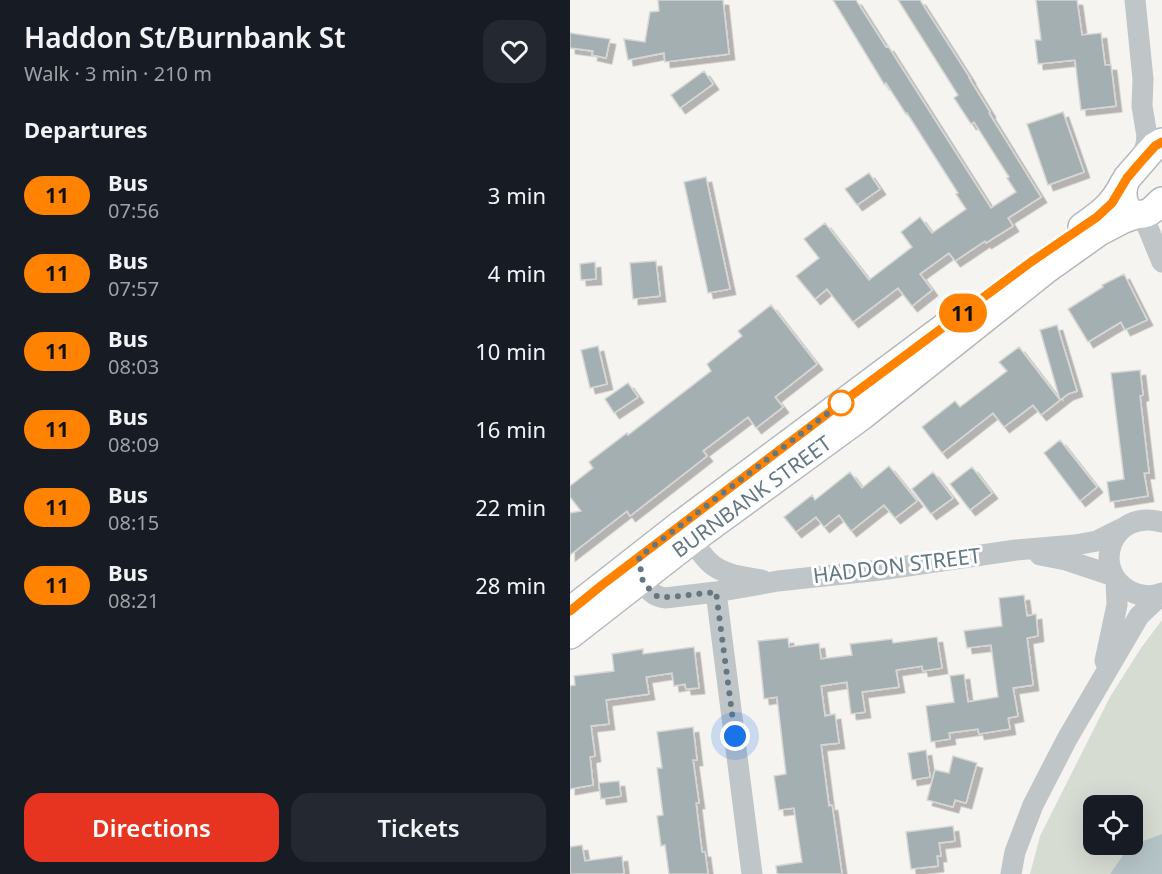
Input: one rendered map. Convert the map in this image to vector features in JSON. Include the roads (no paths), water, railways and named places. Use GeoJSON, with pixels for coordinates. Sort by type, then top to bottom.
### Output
{"type":"FeatureCollection","features":[{"type":"Feature","properties":{"kind":"main road","name":"BURNBANK STREET"},"geometry":{"type":"LineString","coordinates":[[570,634],[640,568],[976,303],[1097,217],[1112,203],[1131,174],[1155,146],[1162,142]]}},
{"type":"Feature","properties":{"kind":"main road"},"geometry":{"type":"LineString","coordinates":[[1131,174],[1122,196],[1125,205],[1130,211],[1147,210]]}},
{"type":"Feature","properties":{"kind":"main road","name":"BURNBANK STREET"},"geometry":{"type":"LineString","coordinates":[[687,532],[862,416],[1047,268],[1099,232],[1147,210]]}},
{"type":"Feature","properties":{"kind":"main road","name":"BURNBANK STREET"},"geometry":{"type":"LineString","coordinates":[[570,611],[640,568]]}},
{"type":"Feature","properties":{"kind":"street"},"geometry":{"type":"LineString","coordinates":[[1131,174],[1146,145],[1147,136],[1142,106],[1143,80],[1134,0]]}},
{"type":"Feature","properties":{"kind":"street"},"geometry":{"type":"LineString","coordinates":[[1143,80],[1162,129]]}},
{"type":"Feature","properties":{"kind":"street"},"geometry":{"type":"LineString","coordinates":[[1147,210],[1148,228],[1162,262]]}},
{"type":"Feature","properties":{"kind":"street","name":"HADDON STREET"},"geometry":{"type":"LineString","coordinates":[[640,568],[650,590],[659,597],[686,596],[778,581],[880,570],[1016,550],[1075,545],[1097,541],[1130,523],[1140,520],[1158,520]]}},
{"type":"Feature","properties":{"kind":"street"},"geometry":{"type":"LineString","coordinates":[[1101,682],[1117,605],[1115,578],[1110,564],[1109,551],[1113,539],[1121,529]]}},
{"type":"Feature","properties":{"kind":"street","name":"HADDON STREET"},"geometry":{"type":"LineString","coordinates":[[687,532],[707,560],[717,568],[749,578],[778,581]]}},
{"type":"Feature","properties":{"kind":"street","name":"HADDON STREET"},"geometry":{"type":"LineString","coordinates":[[1016,550],[1066,560],[1115,578],[1124,588],[1144,596],[1162,593]]}},
{"type":"Feature","properties":{"kind":"street"},"geometry":{"type":"LineString","coordinates":[[716,592],[752,874]]}},
{"type":"Feature","properties":{"kind":"street"},"geometry":{"type":"LineString","coordinates":[[1011,874],[1018,844],[1033,805],[1066,739],[1139,616],[1162,593]]}}]}
